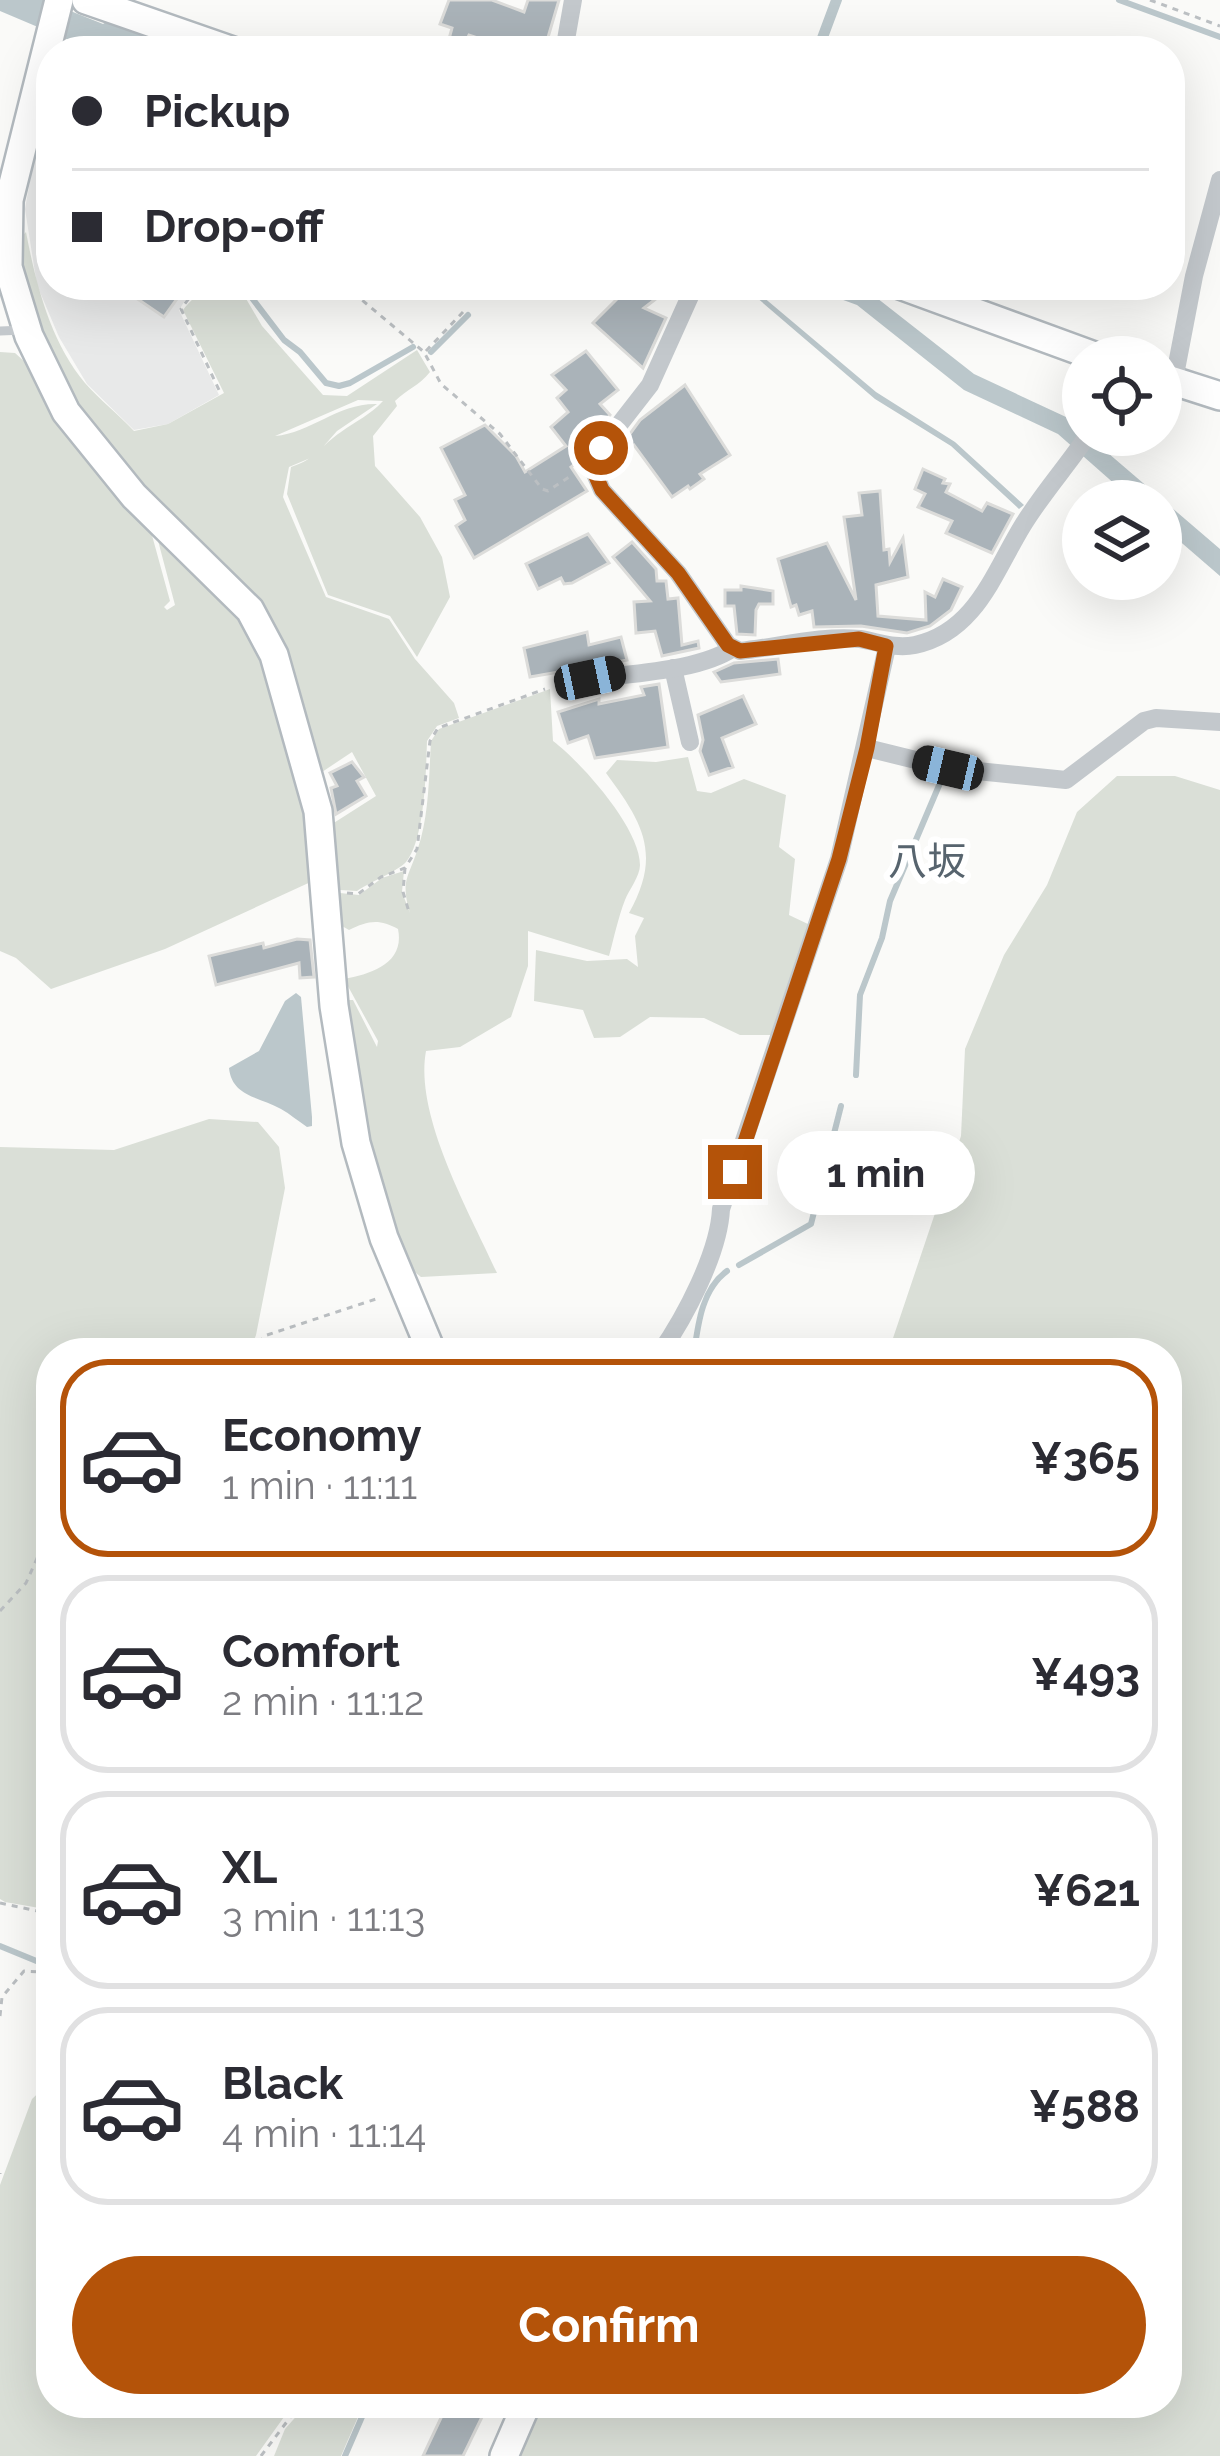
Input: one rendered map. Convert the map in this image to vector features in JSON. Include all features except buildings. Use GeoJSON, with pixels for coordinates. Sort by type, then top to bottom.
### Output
{"type":"FeatureCollection","features":[{"type":"Feature","properties":{"kind":"street"},"geometry":{"type":"LineString","coordinates":[[49,36],[59,0]]}},
{"type":"Feature","properties":{"kind":"street"},"geometry":{"type":"LineString","coordinates":[[86,0],[190,36]]}},
{"type":"Feature","properties":{"kind":"street"},"geometry":{"type":"LineString","coordinates":[[567,36],[574,0]]}},
{"type":"Feature","properties":{"kind":"street"},"geometry":{"type":"LineString","coordinates":[[36,89],[9,200],[14,331],[66,412],[134,496],[250,610],[274,655],[318,811],[334,1006],[356,1143],[384,1238],[425,1338]]}},
{"type":"Feature","properties":{"kind":"street"},"geometry":{"type":"LineString","coordinates":[[1179,336],[1220,180]]}},
{"type":"Feature","properties":{"kind":"street"},"geometry":{"type":"LineString","coordinates":[[688,300],[650,385],[592,467],[602,490],[678,573],[740,651],[859,639],[913,646],[933,639],[977,606],[1025,522],[1073,456]]}},
{"type":"Feature","properties":{"kind":"street"},"geometry":{"type":"LineString","coordinates":[[941,300],[1062,344]]}},
{"type":"Feature","properties":{"kind":"street"},"geometry":{"type":"LineString","coordinates":[[1182,384],[1220,396]]}},
{"type":"Feature","properties":{"kind":"street"},"geometry":{"type":"LineString","coordinates":[[671,1338],[720,1228],[722,1209],[839,859],[886,646]]}},
{"type":"Feature","properties":{"kind":"street"},"geometry":{"type":"LineString","coordinates":[[566,683],[673,668],[719,657],[733,647]]}},
{"type":"Feature","properties":{"kind":"street"},"geometry":{"type":"LineString","coordinates":[[673,668],[690,742]]}},
{"type":"Feature","properties":{"kind":"street"},"geometry":{"type":"LineString","coordinates":[[867,748],[948,768],[1056,781],[1078,774],[1144,721],[1220,722]]}},
{"type":"Feature","properties":{"kind":"street"},"geometry":{"type":"LineString","coordinates":[[504,2456],[520,2418]]}},
{"type":"Feature","properties":{"kind":"path"},"geometry":{"type":"LineString","coordinates":[[1150,0],[1220,26]]}},
{"type":"Feature","properties":{"kind":"path"},"geometry":{"type":"LineString","coordinates":[[188,300],[181,309],[219,390]]}},
{"type":"Feature","properties":{"kind":"path"},"geometry":{"type":"LineString","coordinates":[[362,300],[424,352],[442,384],[500,434],[542,489],[548,491],[595,460]]}},
{"type":"Feature","properties":{"kind":"path"},"geometry":{"type":"LineString","coordinates":[[424,352],[464,312]]}},
{"type":"Feature","properties":{"kind":"path"},"geometry":{"type":"LineString","coordinates":[[409,912],[403,892],[405,868],[417,849],[430,741],[439,728],[566,683]]}},
{"type":"Feature","properties":{"kind":"path"},"geometry":{"type":"LineString","coordinates":[[327,890],[358,894],[405,868]]}},
{"type":"Feature","properties":{"kind":"path"},"geometry":{"type":"LineString","coordinates":[[263,1338],[405,1288]]}},
{"type":"Feature","properties":{"kind":"path"},"geometry":{"type":"LineString","coordinates":[[0,1611],[26,1582],[36,1560]]}},
{"type":"Feature","properties":{"kind":"path"},"geometry":{"type":"LineString","coordinates":[[0,1903],[36,1911]]}},
{"type":"Feature","properties":{"kind":"path"},"geometry":{"type":"LineString","coordinates":[[0,2016],[2,1997],[24,1971],[36,1972]]}},
{"type":"Feature","properties":{"kind":"path"},"geometry":{"type":"LineString","coordinates":[[261,2456],[290,2418]]}},
{"type":"Feature","properties":{"kind":"shaded area"},"geometry":{"type":"Polygon","coordinates":[[[0,0],[43,0],[103,24],[109,20],[153,36],[59,36],[0,11],[0,0]]]}},
{"type":"Feature","properties":{"kind":"shaded area"},"geometry":{"type":"Polygon","coordinates":[[[36,148],[36,279],[25,209],[36,148]]]}},
{"type":"Feature","properties":{"kind":"shaded area"},"geometry":{"type":"Polygon","coordinates":[[[26,232],[36,275],[36,300],[43,300],[62,349],[85,383],[134,431],[168,424],[224,393],[183,310],[192,300],[247,300],[262,326],[323,395],[347,396],[417,350],[430,372],[395,401],[397,406],[373,436],[375,466],[420,517],[442,557],[450,597],[417,657],[390,616],[328,595],[287,494],[291,467],[309,459],[289,467],[283,497],[326,597],[389,619],[415,659],[454,703],[459,718],[437,726],[427,741],[423,804],[417,838],[406,862],[357,891],[340,890],[329,826],[376,796],[352,752],[319,774],[296,679],[263,616],[213,557],[130,474],[80,413],[49,352],[18,241],[26,232]],[[358,400],[275,436],[350,408],[377,404],[337,431],[323,447],[383,401],[358,400]]]}},
{"type":"Feature","properties":{"kind":"shaded area"},"geometry":{"type":"Polygon","coordinates":[[[43,300],[185,300],[179,310],[219,395],[168,424],[134,430],[87,384],[43,300]]]}},
{"type":"Feature","properties":{"kind":"shaded area"},"geometry":{"type":"Polygon","coordinates":[[[760,300],[767,300],[876,392],[955,442],[1024,505],[1019,509],[951,446],[875,399],[760,300]]]}},
{"type":"Feature","properties":{"kind":"shaded area"},"geometry":{"type":"Polygon","coordinates":[[[843,300],[879,300],[974,374],[1062,415],[1062,438],[964,390],[857,305],[843,300]]]}},
{"type":"Feature","properties":{"kind":"shaded area"},"geometry":{"type":"Polygon","coordinates":[[[0,352],[15,353],[25,362],[50,411],[150,528],[170,601],[164,607],[175,605],[156,533],[218,595],[249,637],[284,724],[315,880],[165,949],[51,989],[16,958],[0,951],[0,352]]]}},
{"type":"Feature","properties":{"kind":"shaded area"},"geometry":{"type":"Polygon","coordinates":[[[1083,456],[1112,456],[1140,480],[1110,480],[1083,456]]]}},
{"type":"Feature","properties":{"kind":"shaded area"},"geometry":{"type":"Polygon","coordinates":[[[1182,516],[1220,549],[1220,576],[1182,543],[1182,516]]]}},
{"type":"Feature","properties":{"kind":"shaded area"},"geometry":{"type":"Polygon","coordinates":[[[550,689],[553,741],[620,815],[637,850],[640,869],[609,956],[528,931],[528,966],[511,1017],[460,1047],[426,1051],[424,1077],[436,1134],[497,1273],[421,1277],[407,1266],[361,1127],[346,1000],[353,1000],[377,1047],[378,1041],[344,979],[384,965],[396,950],[398,929],[379,922],[349,930],[342,926],[340,893],[359,895],[382,878],[404,871],[402,892],[410,913],[406,886],[424,823],[431,741],[439,729],[550,689]]]}},
{"type":"Feature","properties":{"kind":"shaded area"},"geometry":{"type":"Polygon","coordinates":[[[688,757],[697,791],[711,793],[744,779],[786,795],[779,847],[795,859],[789,915],[810,925],[773,1035],[740,1035],[704,1018],[650,1017],[620,1037],[594,1038],[583,1010],[534,1001],[536,950],[587,961],[627,959],[638,967],[635,936],[644,918],[629,913],[645,873],[644,840],[630,808],[606,773],[617,760],[656,762],[688,757]]]}},
{"type":"Feature","properties":{"kind":"shaded area"},"geometry":{"type":"Polygon","coordinates":[[[1117,776],[1175,776],[1220,790],[1220,2456],[519,2456],[533,2418],[1182,2418],[1182,1338],[893,1338],[961,1136],[965,1049],[1004,955],[1047,885],[1077,812],[1117,776]]]}},
{"type":"Feature","properties":{"kind":"shaded area"},"geometry":{"type":"Polygon","coordinates":[[[296,993],[301,997],[312,1117],[312,1126],[307,1127],[241,1091],[229,1068],[259,1051],[285,1001],[296,993]]]}},
{"type":"Feature","properties":{"kind":"shaded area"},"geometry":{"type":"Polygon","coordinates":[[[209,1119],[258,1122],[279,1147],[285,1188],[255,1338],[36,1338],[36,1907],[0,1899],[0,1147],[114,1150],[209,1119]]]}},
{"type":"Feature","properties":{"kind":"shaded area"},"geometry":{"type":"Polygon","coordinates":[[[36,2095],[36,2418],[283,2418],[256,2456],[0,2456],[0,2185],[36,2095]]]}},
{"type":"Feature","properties":{"kind":"shaded area"},"geometry":{"type":"Polygon","coordinates":[[[295,2418],[357,2418],[341,2456],[274,2456],[295,2418]]]}},
{"type":"Feature","properties":{"kind":"waterway"},"geometry":{"type":"LineString","coordinates":[[821,36],[834,0]]}},
{"type":"Feature","properties":{"kind":"waterway"},"geometry":{"type":"LineString","coordinates":[[826,36],[839,0]]}},
{"type":"Feature","properties":{"kind":"waterway"},"geometry":{"type":"LineString","coordinates":[[1119,0],[1220,37]]}},
{"type":"Feature","properties":{"kind":"waterway"},"geometry":{"type":"LineString","coordinates":[[253,300],[326,383],[350,383],[413,347]]}},
{"type":"Feature","properties":{"kind":"waterway"},"geometry":{"type":"LineString","coordinates":[[431,352],[468,315]]}},
{"type":"Feature","properties":{"kind":"waterway"},"geometry":{"type":"LineString","coordinates":[[856,1075],[860,995],[882,938],[890,901],[943,776]]}},
{"type":"Feature","properties":{"kind":"waterway"},"geometry":{"type":"LineString","coordinates":[[739,1265],[811,1224],[841,1106]]}},
{"type":"Feature","properties":{"kind":"waterway"},"geometry":{"type":"LineString","coordinates":[[697,1338],[707,1297],[727,1271]]}},
{"type":"Feature","properties":{"kind":"waterway"},"geometry":{"type":"LineString","coordinates":[[0,1946],[36,1961]]}},
{"type":"Feature","properties":{"kind":"waterway"},"geometry":{"type":"LineString","coordinates":[[345,2456],[361,2418]]}},
{"type":"Feature","properties":{"kind":"district","name":"八坂"},"geometry":{"type":"Point","coordinates":[927,861]}},
{"type":"Feature","properties":{"kind":"route"},"geometry":{"type":"LineString","coordinates":[[601,448],[592,467],[602,490],[678,573],[728,645],[740,651],[859,639],[886,646],[839,859],[735,1172]]}}]}
